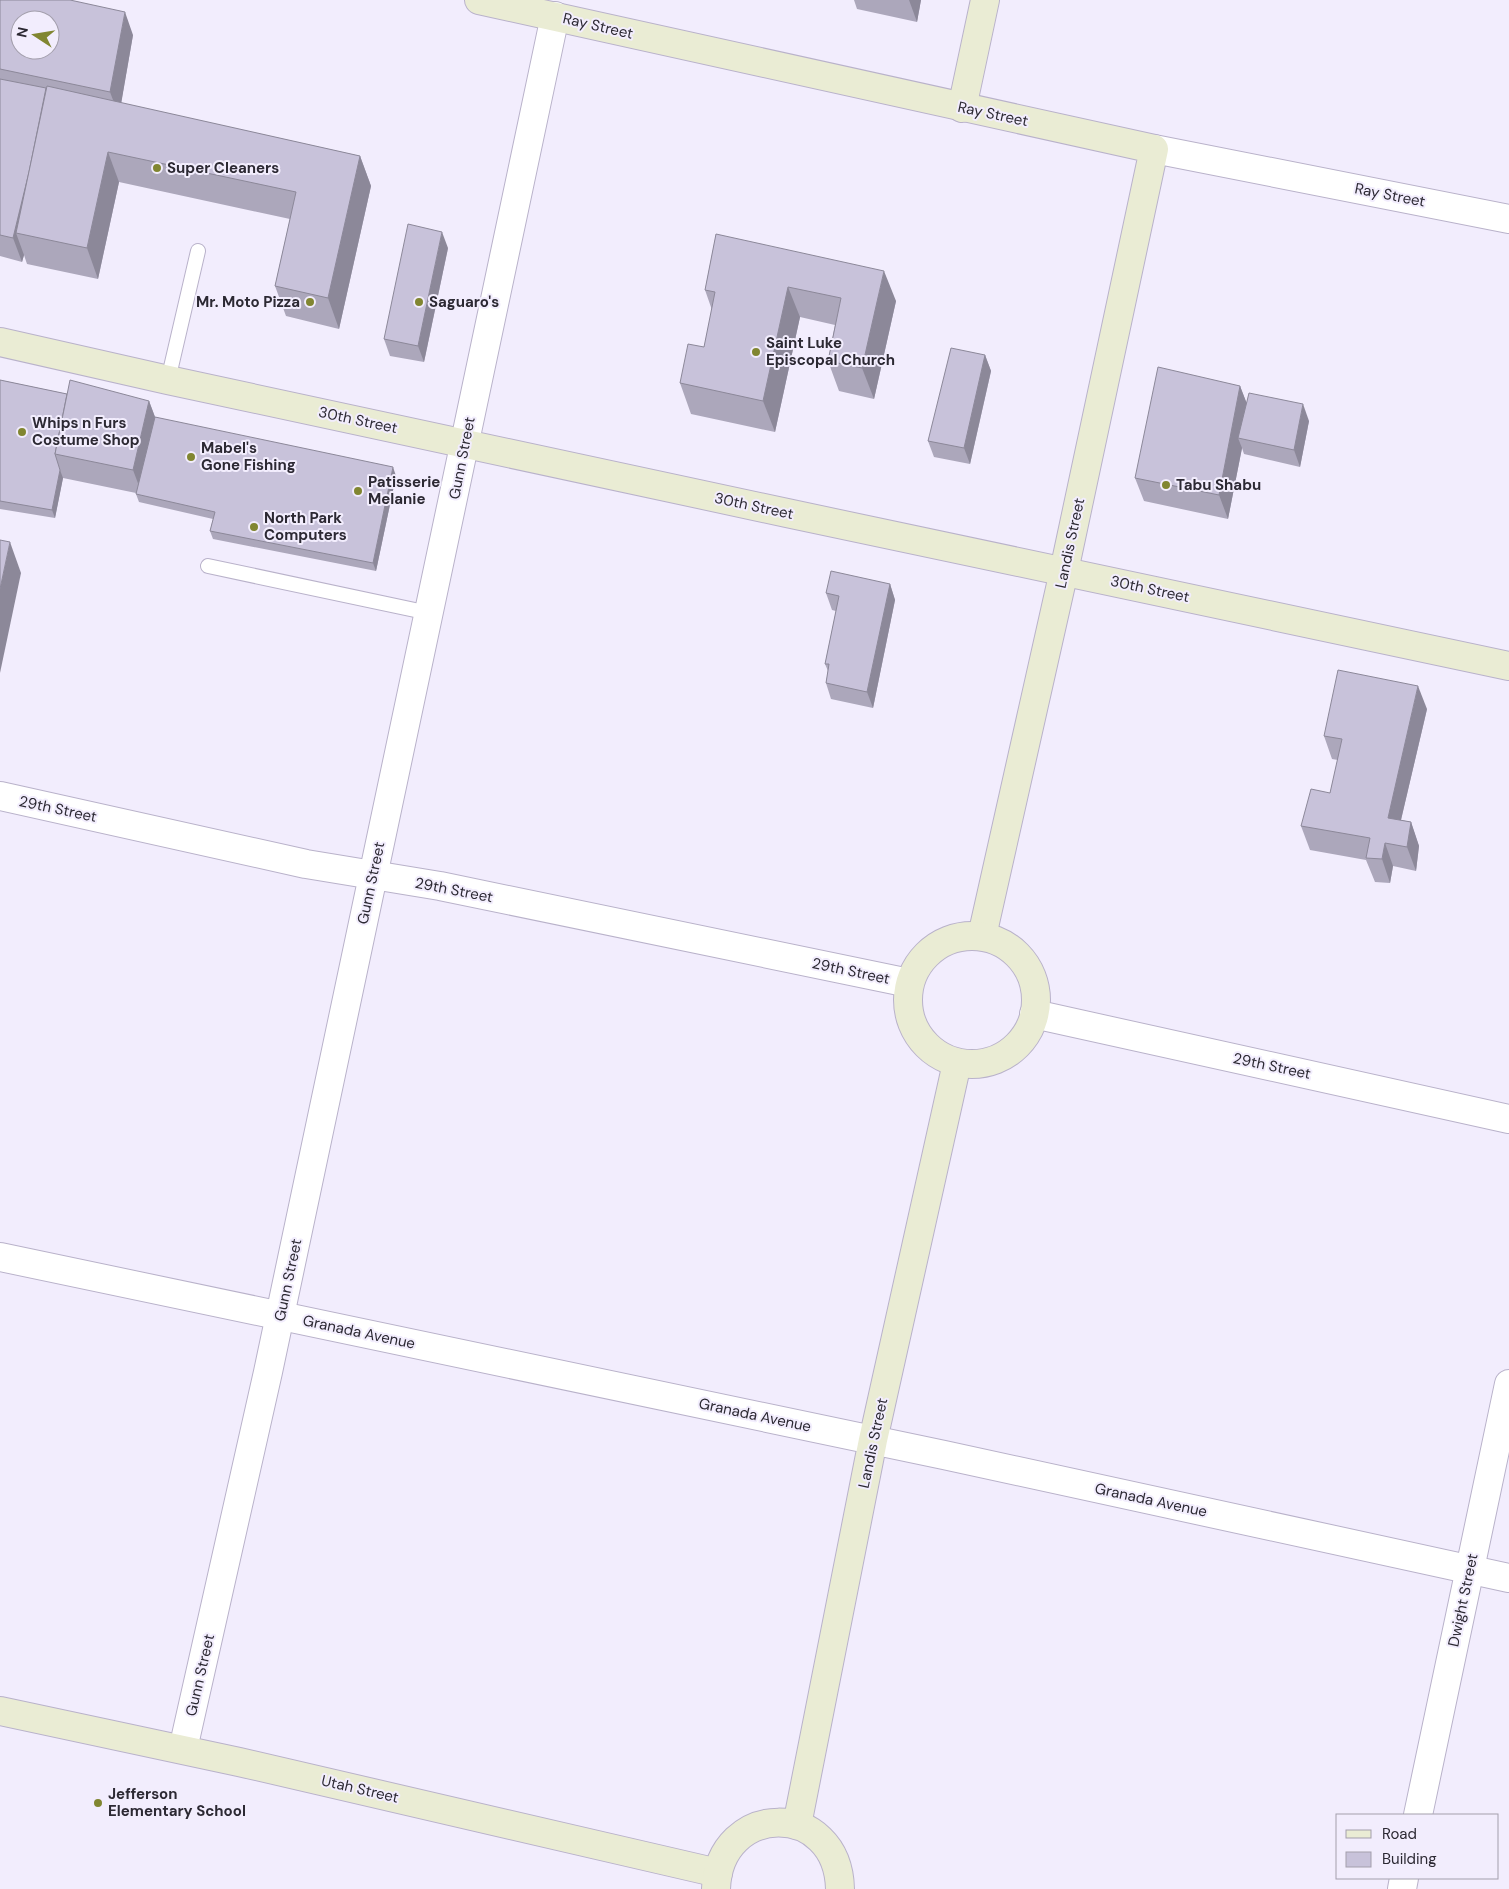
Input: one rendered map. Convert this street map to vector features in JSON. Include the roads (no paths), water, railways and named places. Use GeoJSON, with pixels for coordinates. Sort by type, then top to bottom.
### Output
{"type":"FeatureCollection","features":[{"type":"Feature","properties":{"kind":"street","name":"Ray Street"},"geometry":{"type":"LineString","coordinates":[[479,0],[1154,149],[1509,219]]}},
{"type":"Feature","properties":{"kind":"street"},"geometry":{"type":"LineString","coordinates":[[962,108],[985,0]]}},
{"type":"Feature","properties":{"kind":"street","name":"Gunn Street"},"geometry":{"type":"LineString","coordinates":[[183,1750],[280,1316],[554,16]]}},
{"type":"Feature","properties":{"kind":"street","name":"Landis Street"},"geometry":{"type":"LineString","coordinates":[[982,936],[1064,571],[1154,149]]}},
{"type":"Feature","properties":{"kind":"street","name":"30th Street"},"geometry":{"type":"LineString","coordinates":[[0,342],[787,513],[1509,666]]}},
{"type":"Feature","properties":{"kind":"street","name":"29th Street"},"geometry":{"type":"LineString","coordinates":[[0,796],[306,864],[440,886],[909,983]]}},
{"type":"Feature","properties":{"kind":"street"},"geometry":{"type":"LineString","coordinates":[[982,936],[999,941],[1017,954],[1030,972],[1036,994],[1034,1014],[1027,1033],[1014,1049],[997,1059],[977,1064],[957,1063],[938,1055],[923,1042],[912,1025],[907,1005],[909,983],[919,962],[935,947],[955,937],[982,936]]}},
{"type":"Feature","properties":{"kind":"street","name":"29th Street"},"geometry":{"type":"LineString","coordinates":[[1034,1014],[1509,1119]]}},
{"type":"Feature","properties":{"kind":"street","name":"Landis Street"},"geometry":{"type":"LineString","coordinates":[[797,1825],[873,1440],[957,1063]]}},
{"type":"Feature","properties":{"kind":"street","name":"Granada Avenue"},"geometry":{"type":"LineString","coordinates":[[0,1257],[873,1440],[1509,1578]]}},
{"type":"Feature","properties":{"kind":"street","name":"Dwight Street"},"geometry":{"type":"LineString","coordinates":[[1418,1814],[1509,1384]]}},
{"type":"Feature","properties":{"kind":"street","name":"Utah Street"},"geometry":{"type":"LineString","coordinates":[[0,1711],[183,1750],[682,1863],[717,1881]]}},
{"type":"Feature","properties":{"kind":"street"},"geometry":{"type":"LineString","coordinates":[[717,1881],[727,1850],[741,1834],[759,1825],[780,1822],[797,1825],[819,1837],[832,1853],[839,1873],[840,1889]]}},
{"type":"Feature","properties":{"kind":"lane"},"geometry":{"type":"LineString","coordinates":[[168,380],[198,251]]}},
{"type":"Feature","properties":{"kind":"lane"},"geometry":{"type":"LineString","coordinates":[[208,566],[429,614]]}},
{"type":"Feature","properties":{"kind":"place","name":"Super Cleaners"},"geometry":{"type":"Point","coordinates":[157,168]}},
{"type":"Feature","properties":{"kind":"place","name":"Mr. Moto Pizza"},"geometry":{"type":"Point","coordinates":[310,302]}},
{"type":"Feature","properties":{"kind":"place","name":"Saguaro's"},"geometry":{"type":"Point","coordinates":[419,302]}},
{"type":"Feature","properties":{"kind":"place","name":"Saint Luke Episcopal Church"},"geometry":{"type":"Point","coordinates":[756,352]}},
{"type":"Feature","properties":{"kind":"place","name":"Whips n Furs Costume Shop"},"geometry":{"type":"Point","coordinates":[22,432]}},
{"type":"Feature","properties":{"kind":"place","name":"Mabel's Gone Fishing"},"geometry":{"type":"Point","coordinates":[191,457]}},
{"type":"Feature","properties":{"kind":"place","name":"Tabu Shabu"},"geometry":{"type":"Point","coordinates":[1166,485]}},
{"type":"Feature","properties":{"kind":"place","name":"Patisserie Melanie"},"geometry":{"type":"Point","coordinates":[358,491]}},
{"type":"Feature","properties":{"kind":"place","name":"North Park Computers"},"geometry":{"type":"Point","coordinates":[254,527]}},
{"type":"Feature","properties":{"kind":"place","name":"Jefferson Elementary School"},"geometry":{"type":"Point","coordinates":[98,1803]}}]}
